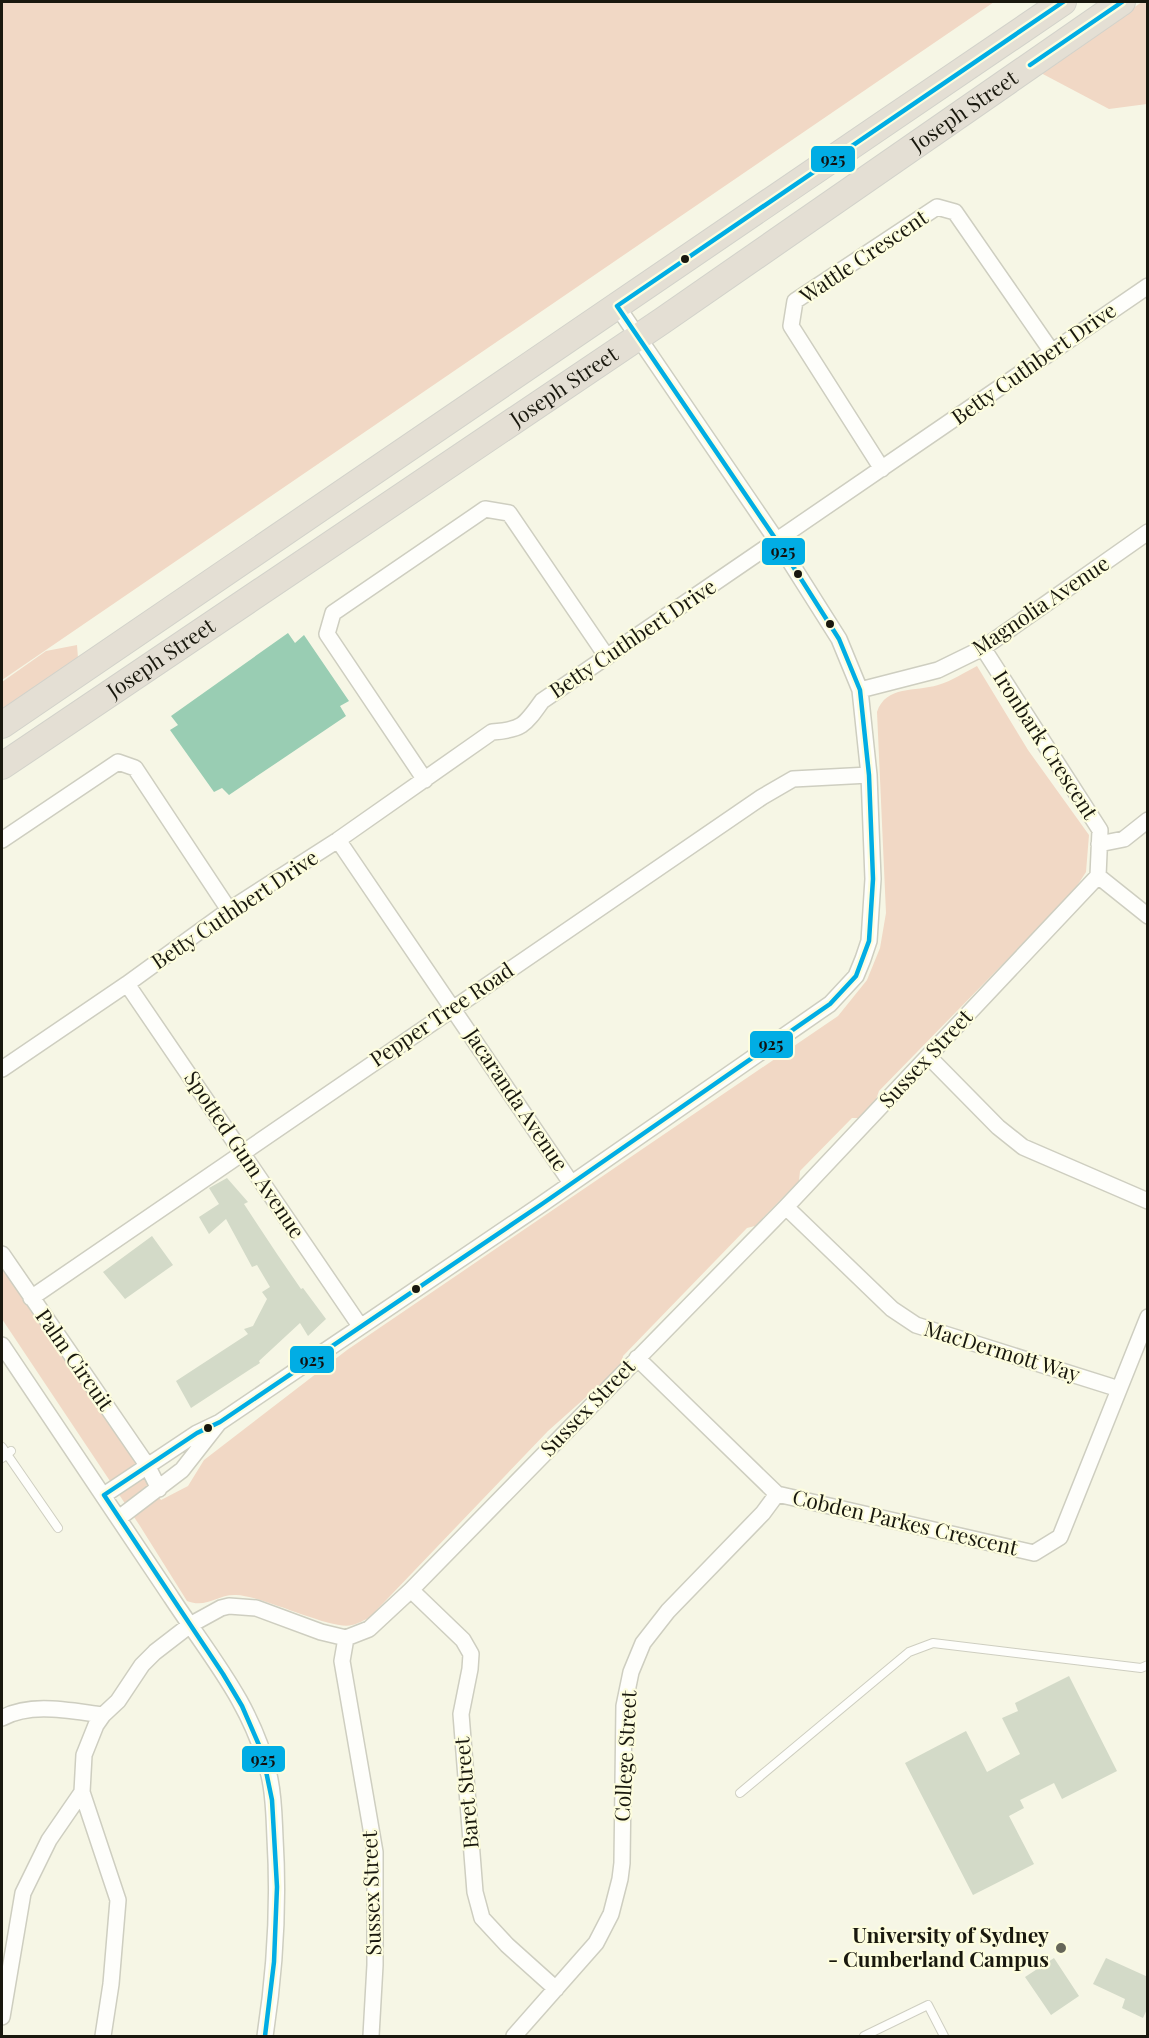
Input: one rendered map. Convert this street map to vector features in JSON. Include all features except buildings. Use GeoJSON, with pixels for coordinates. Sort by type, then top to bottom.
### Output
{"type":"FeatureCollection","features":[{"type":"Feature","properties":{"kind":"highway","name":"Joseph Street"},"geometry":{"type":"LineString","coordinates":[[2,725],[403,449],[1063,2]]}},
{"type":"Feature","properties":{"kind":"highway","name":"Joseph Street"},"geometry":{"type":"LineString","coordinates":[[2,766],[639,337],[1122,2]]}},
{"type":"Feature","properties":{"kind":"street","name":"Wattle Crescent"},"geometry":{"type":"LineString","coordinates":[[882,469],[791,326],[795,301],[938,207],[954,212],[1052,352]]}},
{"type":"Feature","properties":{"kind":"street","name":"Betty Cuthbert Drive"},"geometry":{"type":"LineString","coordinates":[[2,1069],[230,910],[338,840],[492,732],[512,730],[527,722],[542,701],[1148,286]]}},
{"type":"Feature","properties":{"kind":"street"},"geometry":{"type":"LineString","coordinates":[[104,1495],[197,1433],[220,1422],[572,1183],[830,1004],[856,976],[868,941],[873,879],[869,775],[860,690],[839,639],[777,541],[617,306]]}},
{"type":"Feature","properties":{"kind":"street"},"geometry":{"type":"LineString","coordinates":[[425,780],[327,634],[333,613],[485,509],[509,513],[607,657]]}},
{"type":"Feature","properties":{"kind":"street","name":"Magnolia Avenue"},"geometry":{"type":"LineString","coordinates":[[860,690],[938,670],[983,648],[1148,532]]}},
{"type":"Feature","properties":{"kind":"street","name":"Ironbark Crescent"},"geometry":{"type":"LineString","coordinates":[[983,648],[1100,830],[1098,876]]}},
{"type":"Feature","properties":{"kind":"street"},"geometry":{"type":"LineString","coordinates":[[2,840],[118,762],[135,768],[230,910]]}},
{"type":"Feature","properties":{"kind":"street","name":"Pepper Tree Road"},"geometry":{"type":"LineString","coordinates":[[31,1298],[762,797],[793,779],[869,775]]}},
{"type":"Feature","properties":{"kind":"street","name":"Ironbark Crescent"},"geometry":{"type":"LineString","coordinates":[[1099,843],[1124,839],[1148,820]]}},
{"type":"Feature","properties":{"kind":"street","name":"Jacaranda Avenue"},"geometry":{"type":"LineString","coordinates":[[338,840],[572,1183]]}},
{"type":"Feature","properties":{"kind":"street"},"geometry":{"type":"LineString","coordinates":[[1098,876],[1148,916]]}},
{"type":"Feature","properties":{"kind":"street","name":"Sussex Street"},"geometry":{"type":"LineString","coordinates":[[371,2037],[375,1965],[375,1852],[342,1661],[346,1638],[369,1629],[411,1590],[786,1207],[1098,876]]}},
{"type":"Feature","properties":{"kind":"street","name":"Spotted Gum Avenue"},"geometry":{"type":"LineString","coordinates":[[127,984],[360,1326]]}},
{"type":"Feature","properties":{"kind":"street"},"geometry":{"type":"LineString","coordinates":[[929,1057],[998,1127],[1023,1147],[1148,1201]]}},
{"type":"Feature","properties":{"kind":"street","name":"MacDermott Way"},"geometry":{"type":"LineString","coordinates":[[786,1207],[892,1309],[916,1325],[1119,1389]]}},
{"type":"Feature","properties":{"kind":"street","name":"Palm Circuit"},"geometry":{"type":"LineString","coordinates":[[2,1254],[147,1465],[159,1490]]}},
{"type":"Feature","properties":{"kind":"street","name":"Cobden Parkes Crescent"},"geometry":{"type":"LineString","coordinates":[[637,1358],[777,1494],[1034,1553],[1060,1537],[1148,1317]]}},
{"type":"Feature","properties":{"kind":"street"},"geometry":{"type":"LineString","coordinates":[[2,1345],[227,1677],[243,1704],[259,1741],[269,1774],[274,1827],[276,1907],[271,1998],[265,2037]]}},
{"type":"Feature","properties":{"kind":"street"},"geometry":{"type":"LineString","coordinates":[[119,1518],[159,1490],[182,1470],[220,1422]]}},
{"type":"Feature","properties":{"kind":"street","name":"College Street"},"geometry":{"type":"LineString","coordinates":[[514,2037],[596,1943],[611,1914],[620,1880],[624,1706],[631,1672],[643,1643],[668,1611],[763,1513],[777,1494]]}},
{"type":"Feature","properties":{"kind":"street","name":"Baret Street"},"geometry":{"type":"LineString","coordinates":[[411,1590],[463,1640],[471,1654],[461,1714],[475,1893],[482,1918],[507,1945],[556,1989]]}},
{"type":"Feature","properties":{"kind":"street"},"geometry":{"type":"LineString","coordinates":[[103,2037],[111,1984],[118,1900],[82,1792],[84,1755],[96,1725],[118,1701],[142,1665],[154,1652],[190,1625],[222,1608],[244,1606],[256,1608],[321,1632],[346,1638]]}},
{"type":"Feature","properties":{"kind":"street"},"geometry":{"type":"LineString","coordinates":[[2,1718],[11,1713],[49,1708],[103,1715]]}},
{"type":"Feature","properties":{"kind":"street"},"geometry":{"type":"LineString","coordinates":[[2,2017],[22,1893],[49,1840],[82,1792]]}},
{"type":"Feature","properties":{"kind":"lane"},"geometry":{"type":"LineString","coordinates":[[2,1447],[58,1528]]}},
{"type":"Feature","properties":{"kind":"lane"},"geometry":{"type":"LineString","coordinates":[[740,1793],[909,1652],[933,1643],[1141,1668],[1148,1665]]}},
{"type":"Feature","properties":{"kind":"lane"},"geometry":{"type":"LineString","coordinates":[[864,2037],[928,2005],[944,2037]]}},
{"type":"Feature","properties":{"kind":"shaded area"},"geometry":{"type":"Polygon","coordinates":[[[2,2],[994,2],[2,680],[2,2]]]}},
{"type":"Feature","properties":{"kind":"shaded area"},"geometry":{"type":"Polygon","coordinates":[[[1142,2],[1147,2],[1147,104],[1109,109],[1039,72],[1142,2]]]}},
{"type":"Feature","properties":{"kind":"shaded area"},"geometry":{"type":"Polygon","coordinates":[[[288,633],[295,643],[304,635],[349,701],[340,706],[346,716],[229,795],[222,788],[214,792],[170,730],[178,725],[171,716],[288,633]]]}},
{"type":"Feature","properties":{"kind":"shaded area"},"geometry":{"type":"Polygon","coordinates":[[[77,645],[78,658],[2,711],[2,682],[46,651],[77,645]]]}},
{"type":"Feature","properties":{"kind":"shaded area"},"geometry":{"type":"Polygon","coordinates":[[[977,666],[1028,750],[1089,835],[1086,872],[1073,892],[879,1091],[875,1102],[860,1118],[852,1118],[800,1171],[799,1181],[755,1226],[747,1228],[623,1356],[621,1366],[548,1431],[369,1618],[354,1624],[329,1623],[263,1601],[236,1595],[200,1603],[187,1601],[140,1526],[2,1319],[2,1267],[161,1500],[188,1486],[204,1460],[347,1350],[838,1016],[867,980],[880,948],[886,913],[877,712],[881,703],[894,693],[943,683],[977,666]]]}},
{"type":"Feature","properties":{"kind":"transit line","name":"925"},"geometry":{"type":"LineString","coordinates":[[265,2036],[274,1962],[277,1887],[272,1800],[262,1752],[242,1706],[223,1674],[104,1495],[197,1433],[220,1422],[542,1204],[830,1004],[856,976],[869,941],[873,879],[869,775],[860,690],[839,639],[777,541],[617,306],[1063,2]]}},
{"type":"Feature","properties":{"kind":"transit line","name":"925"},"geometry":{"type":"LineString","coordinates":[[1030,65],[1122,2]]}},
{"type":"Feature","properties":{"kind":"place","name":"University of Sydney - Cumberland Campus"},"geometry":{"type":"Point","coordinates":[1061,1948]}}]}
